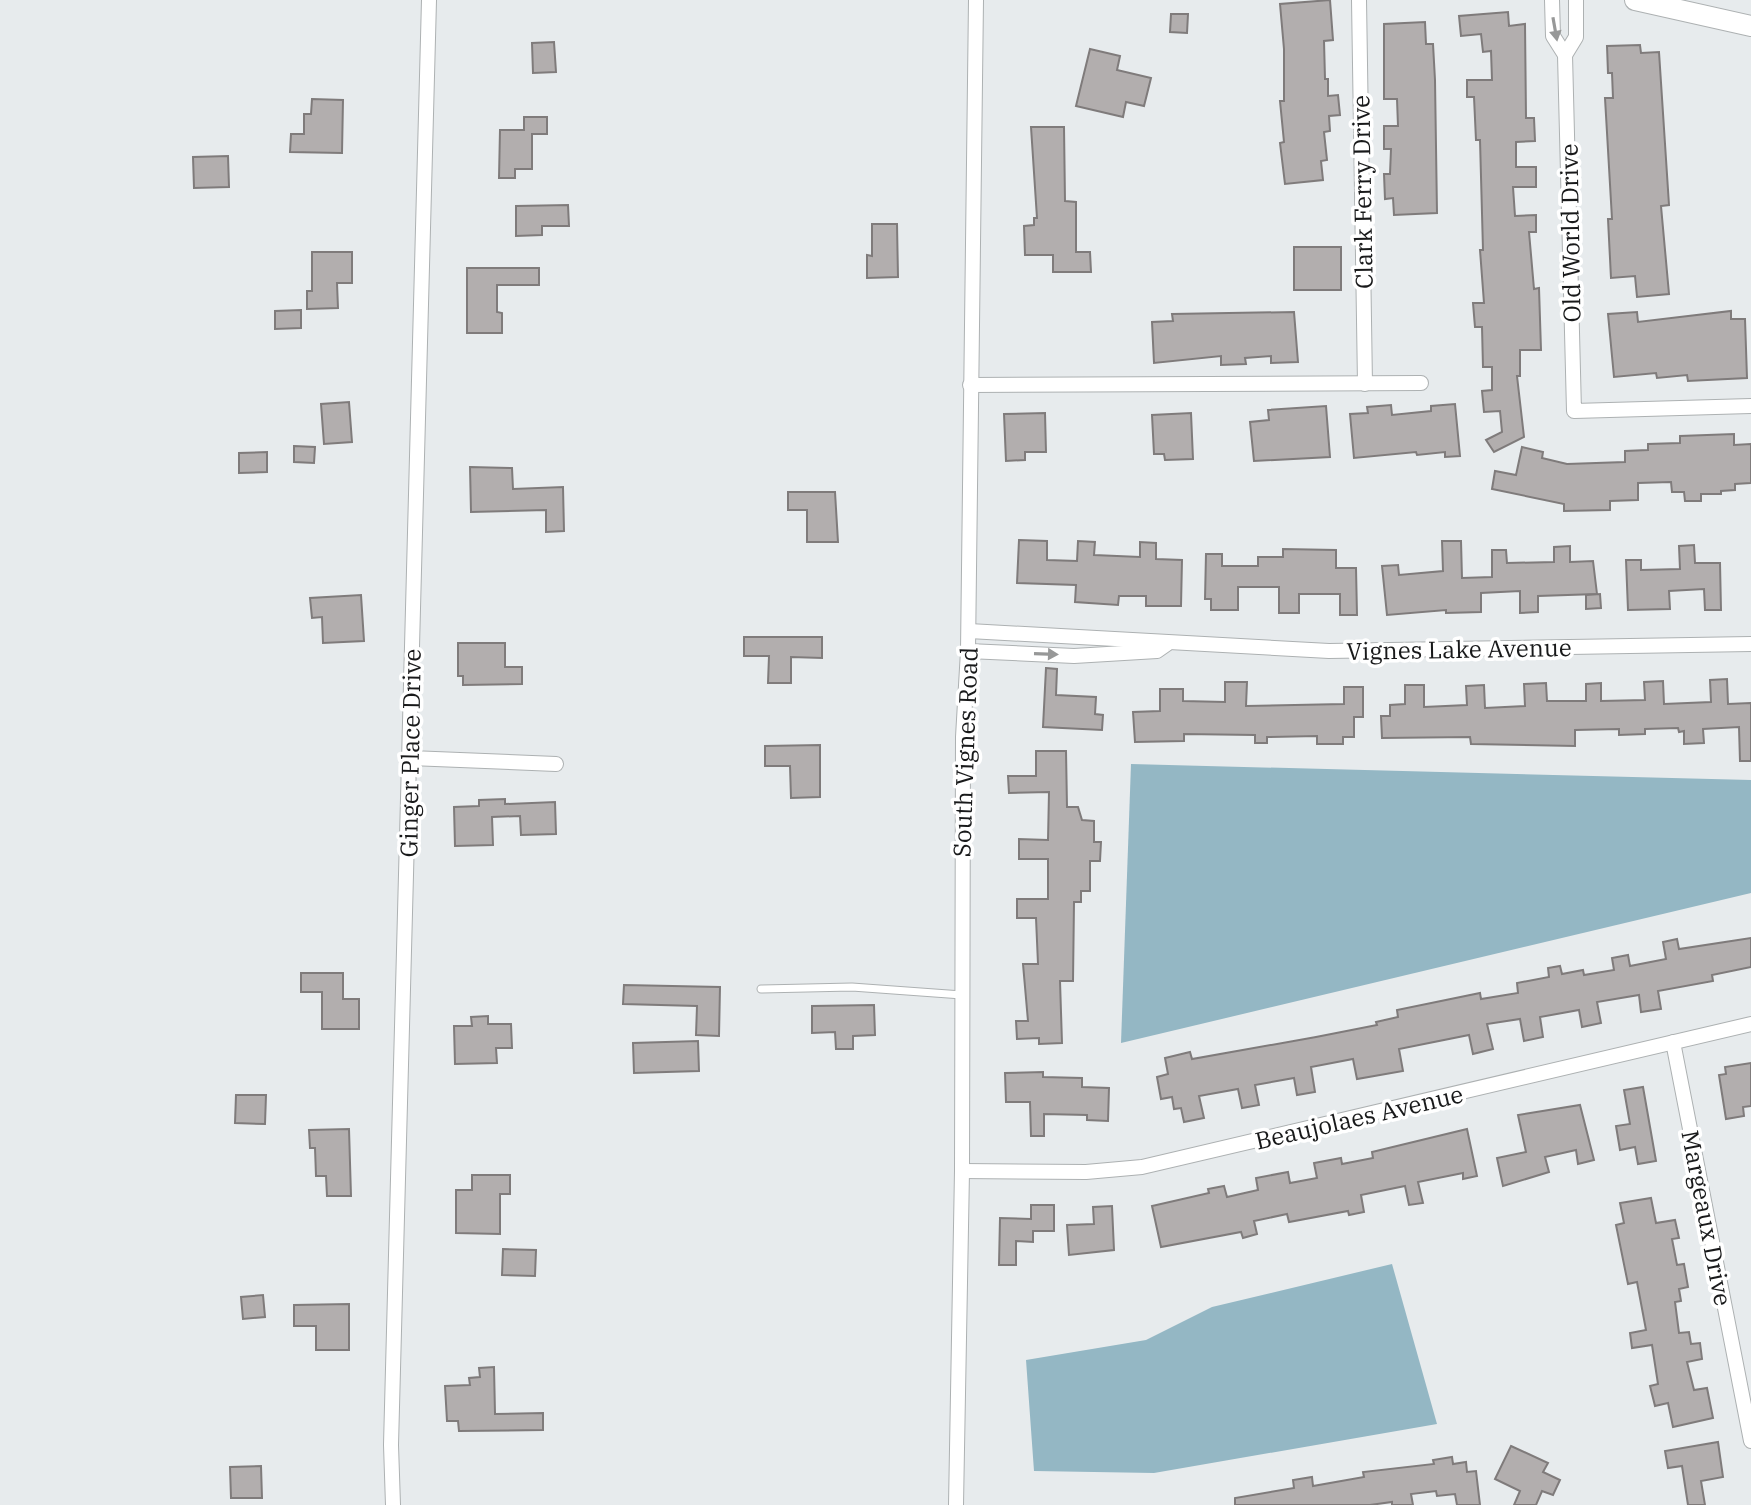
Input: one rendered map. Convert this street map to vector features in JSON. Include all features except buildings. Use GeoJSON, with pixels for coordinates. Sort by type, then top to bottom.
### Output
{"type":"FeatureCollection","features":[{"type":"Feature","properties":{"kind":"street","name":"Ginger Place Drive"},"geometry":{"type":"LineString","coordinates":[[393,1505],[392,1430],[429,0]]}},
{"type":"Feature","properties":{"kind":"street","name":"South Vignes Road"},"geometry":{"type":"LineString","coordinates":[[956,1505],[962,1171],[963,737],[969,631],[976,0]]}},
{"type":"Feature","properties":{"kind":"street","name":"Clark Ferry Drive"},"geometry":{"type":"LineString","coordinates":[[1359,0],[1365,384]]}},
{"type":"Feature","properties":{"kind":"street","name":"Old World Drive"},"geometry":{"type":"LineString","coordinates":[[1552,0],[1553,36],[1565,55],[1574,411],[1751,406]]}},
{"type":"Feature","properties":{"kind":"street","name":"Old World Drive"},"geometry":{"type":"LineString","coordinates":[[1565,55],[1576,37],[1576,0]]}},
{"type":"Feature","properties":{"kind":"street"},"geometry":{"type":"LineString","coordinates":[[1635,0],[1751,26]]}},
{"type":"Feature","properties":{"kind":"street"},"geometry":{"type":"LineString","coordinates":[[970,385],[1421,383]]}},
{"type":"Feature","properties":{"kind":"street","name":"Vignes Lake Avenue"},"geometry":{"type":"LineString","coordinates":[[969,631],[1157,639],[1167,644],[1329,651],[1751,644]]}},
{"type":"Feature","properties":{"kind":"street","name":"Vignes Lake Avenue"},"geometry":{"type":"LineString","coordinates":[[968,651],[1074,656],[1157,651],[1167,644]]}},
{"type":"Feature","properties":{"kind":"street"},"geometry":{"type":"LineString","coordinates":[[410,758],[556,764]]}},
{"type":"Feature","properties":{"kind":"street","name":"Beaujolaes Avenue"},"geometry":{"type":"LineString","coordinates":[[962,1171],[1086,1172],[1142,1167],[1751,1024]]}},
{"type":"Feature","properties":{"kind":"street","name":"Margeaux Drive"},"geometry":{"type":"LineString","coordinates":[[1673,1042],[1751,1441]]}},
{"type":"Feature","properties":{"kind":"lane"},"geometry":{"type":"LineString","coordinates":[[761,989],[852,987],[962,995]]}},
{"type":"Feature","properties":{"kind":"water"},"geometry":{"type":"Polygon","coordinates":[[[1131,764],[1751,780],[1751,893],[1121,1043],[1131,764]]]}},
{"type":"Feature","properties":{"kind":"water"},"geometry":{"type":"Polygon","coordinates":[[[1392,1264],[1437,1424],[1154,1473],[1034,1471],[1026,1360],[1146,1340],[1212,1307],[1392,1264]]]}}]}
